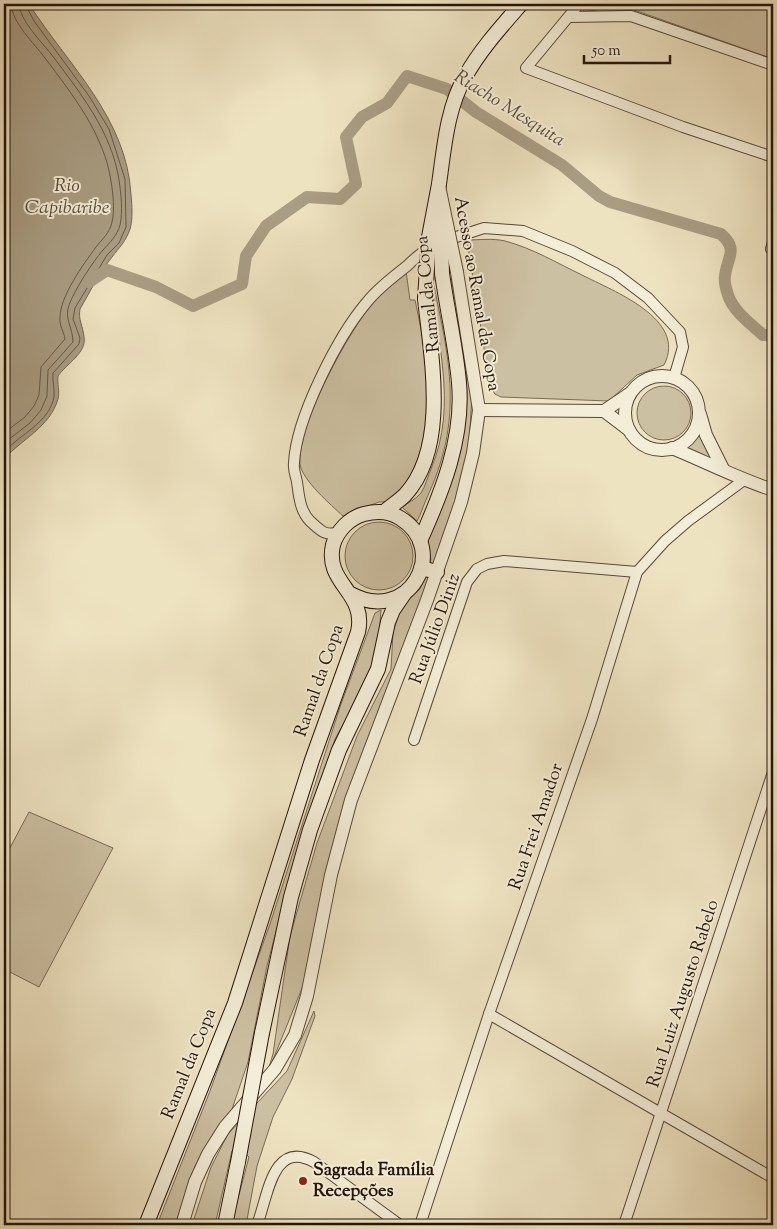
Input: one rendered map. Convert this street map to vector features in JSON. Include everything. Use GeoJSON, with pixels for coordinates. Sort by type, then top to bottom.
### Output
{"type":"FeatureCollection","features":[{"type":"Feature","properties":{"kind":"main road"},"geometry":{"type":"LineString","coordinates":[[439,184],[446,139],[464,78],[480,52],[521,4]]}},
{"type":"Feature","properties":{"kind":"main road","name":"Ramal da Copa"},"geometry":{"type":"LineString","coordinates":[[420,541],[449,470],[459,416],[459,384],[442,273],[439,184]]}},
{"type":"Feature","properties":{"kind":"main road","name":"Ramal da Copa"},"geometry":{"type":"LineString","coordinates":[[384,512],[405,495],[416,480],[426,455],[434,415],[435,377],[425,299],[429,237],[439,184]]}},
{"type":"Feature","properties":{"kind":"main road"},"geometry":{"type":"LineString","coordinates":[[225,1225],[262,1033],[291,897],[310,830],[339,750],[378,669],[388,622],[399,600],[416,580],[422,568],[423,554],[420,541],[406,522],[384,512],[371,512],[359,515],[348,522],[339,532]]}},
{"type":"Feature","properties":{"kind":"main road","name":"Ramal da Copa"},"geometry":{"type":"LineString","coordinates":[[146,1225],[235,1003],[312,760],[354,643],[360,614],[334,571],[332,558],[333,544],[339,532]]}},
{"type":"Feature","properties":{"kind":"main road"},"geometry":{"type":"LineString","coordinates":[[422,568],[436,572]]}},
{"type":"Feature","properties":{"kind":"main road"},"geometry":{"type":"LineString","coordinates":[[349,593],[371,602],[384,602],[397,598],[408,591]]}},
{"type":"Feature","properties":{"kind":"street"},"geometry":{"type":"LineString","coordinates":[[579,4],[526,68],[683,127],[773,157]]}},
{"type":"Feature","properties":{"kind":"street"},"geometry":{"type":"LineString","coordinates":[[569,18],[631,16],[773,65]]}},
{"type":"Feature","properties":{"kind":"street","name":"Acesso ao Ramal da Copa"},"geometry":{"type":"LineString","coordinates":[[439,184],[457,272],[479,410]]}},
{"type":"Feature","properties":{"kind":"street"},"geometry":{"type":"LineString","coordinates":[[339,532],[331,535],[323,533],[308,518],[298,499],[293,465],[296,443],[303,422],[319,383],[343,337],[368,301],[427,249],[454,236],[484,228],[523,231],[572,251],[615,273],[648,298],[680,332],[683,348],[674,378]]}},
{"type":"Feature","properties":{"kind":"street"},"geometry":{"type":"LineString","coordinates":[[182,1225],[195,1182],[208,1154],[226,1127],[275,1069],[295,1035],[307,996],[331,875],[351,800],[461,502],[473,454],[479,410],[604,411],[647,379],[658,376],[674,378],[689,388],[696,398],[706,434],[723,469]]}},
{"type":"Feature","properties":{"kind":"street"},"geometry":{"type":"LineString","coordinates":[[629,394],[625,406],[625,418],[629,430]]}},
{"type":"Feature","properties":{"kind":"street"},"geometry":{"type":"LineString","coordinates":[[604,411],[629,430],[637,440],[648,447],[660,450],[684,443],[692,434],[697,422],[698,410]]}},
{"type":"Feature","properties":{"kind":"street"},"geometry":{"type":"LineString","coordinates":[[672,448],[723,469],[744,480],[773,490]]}},
{"type":"Feature","properties":{"kind":"street","name":"Rua Frei Amador"},"geometry":{"type":"LineString","coordinates":[[420,1225],[489,1014],[592,719],[637,572],[665,541],[688,521],[744,480]]}},
{"type":"Feature","properties":{"kind":"street","name":"Rua Júlio Diniz"},"geometry":{"type":"LineString","coordinates":[[414,740],[460,599],[467,582],[477,569],[487,564],[504,561],[637,572]]}},
{"type":"Feature","properties":{"kind":"street","name":"Rua Luiz Augusto Rabelo"},"geometry":{"type":"LineString","coordinates":[[624,1225],[773,772]]}},
{"type":"Feature","properties":{"kind":"street"},"geometry":{"type":"LineString","coordinates":[[489,1014],[773,1178]]}},
{"type":"Feature","properties":{"kind":"street"},"geometry":{"type":"LineString","coordinates":[[257,1225],[277,1168],[284,1160],[292,1156],[303,1156],[400,1225]]}},
{"type":"Feature","properties":{"kind":"shaded area"},"geometry":{"type":"Polygon","coordinates":[[[589,4],[773,4],[773,59],[623,6],[582,12],[589,4]]]}},
{"type":"Feature","properties":{"kind":"shaded area"},"geometry":{"type":"Polygon","coordinates":[[[467,240],[496,240],[515,244],[544,256],[628,298],[657,321],[666,334],[669,349],[664,365],[637,375],[609,401],[501,397],[495,394],[490,386],[467,240]]]}},
{"type":"Feature","properties":{"kind":"shaded area"},"geometry":{"type":"Polygon","coordinates":[[[406,271],[410,300],[415,300],[428,385],[426,428],[421,449],[409,478],[398,495],[389,501],[379,502],[343,516],[318,492],[306,477],[300,464],[301,447],[315,403],[352,333],[375,300],[406,271]]]}},
{"type":"Feature","properties":{"kind":"shaded area"},"geometry":{"type":"Polygon","coordinates":[[[431,272],[447,357],[450,383],[450,410],[447,436],[440,464],[417,521],[402,507],[417,497],[424,488],[439,444],[443,420],[443,371],[431,272]]]}},
{"type":"Feature","properties":{"kind":"shaded area"},"geometry":{"type":"Polygon","coordinates":[[[451,278],[465,343],[472,397],[469,443],[457,506],[386,697],[309,971],[266,1077],[273,1054],[290,936],[317,843],[357,736],[391,669],[393,632],[402,605],[420,589],[431,559],[425,541],[459,452],[467,373],[449,288],[451,278]]]}},
{"type":"Feature","properties":{"kind":"shaded area"},"geometry":{"type":"Polygon","coordinates":[[[664,386],[674,388],[683,394],[689,403],[691,413],[689,423],[683,432],[674,438],[664,440],[654,438],[645,432],[639,423],[637,413],[639,403],[645,394],[654,388],[664,386]]]}},
{"type":"Feature","properties":{"kind":"shaded area"},"geometry":{"type":"Polygon","coordinates":[[[698,423],[720,466],[676,448],[689,438],[698,423]]]}},
{"type":"Feature","properties":{"kind":"shaded area"},"geometry":{"type":"Polygon","coordinates":[[[372,522],[386,522],[398,527],[408,537],[413,549],[413,563],[408,575],[398,585],[386,590],[372,590],[360,585],[350,575],[345,563],[345,549],[350,537],[360,527],[372,522]]]}},
{"type":"Feature","properties":{"kind":"shaded area"},"geometry":{"type":"Polygon","coordinates":[[[381,610],[378,649],[370,677],[335,739],[284,901],[267,966],[248,1062],[231,1112],[195,1166],[175,1225],[157,1225],[210,1091],[270,924],[341,704],[375,613],[381,610]]]}},
{"type":"Feature","properties":{"kind":"shaded area"},"geometry":{"type":"Polygon","coordinates":[[[29,812],[113,848],[39,987],[4,969],[4,859],[29,812]]]}},
{"type":"Feature","properties":{"kind":"shaded area"},"geometry":{"type":"Polygon","coordinates":[[[314,1011],[315,1016],[292,1079],[273,1117],[257,1166],[246,1225],[231,1225],[249,1157],[240,1149],[232,1151],[215,1225],[192,1225],[211,1167],[228,1134],[287,1071],[314,1011]]]}},
{"type":"Feature","properties":{"kind":"water","name":"Rio Capibaribe"},"geometry":{"type":"Polygon","coordinates":[[[4,4],[29,4],[93,94],[119,141],[127,167],[132,212],[131,225],[126,237],[103,269],[80,309],[84,343],[79,353],[58,376],[59,396],[54,409],[35,432],[4,459],[4,4]]]}},
{"type":"Feature","properties":{"kind":"waterway","name":"Riacho Mesquita"},"geometry":{"type":"LineString","coordinates":[[89,282],[107,270],[156,287],[193,306],[242,284],[246,256],[266,226],[307,197],[340,199],[356,184],[346,137],[362,117],[387,103],[407,76],[447,89],[476,112],[562,165],[599,196],[610,202],[721,234],[731,249],[725,278],[730,301],[743,317],[763,335],[773,335]]}},
{"type":"Feature","properties":{"kind":"place","name":"Sagrada Família Recepções"},"geometry":{"type":"Point","coordinates":[303,1181]}}]}
